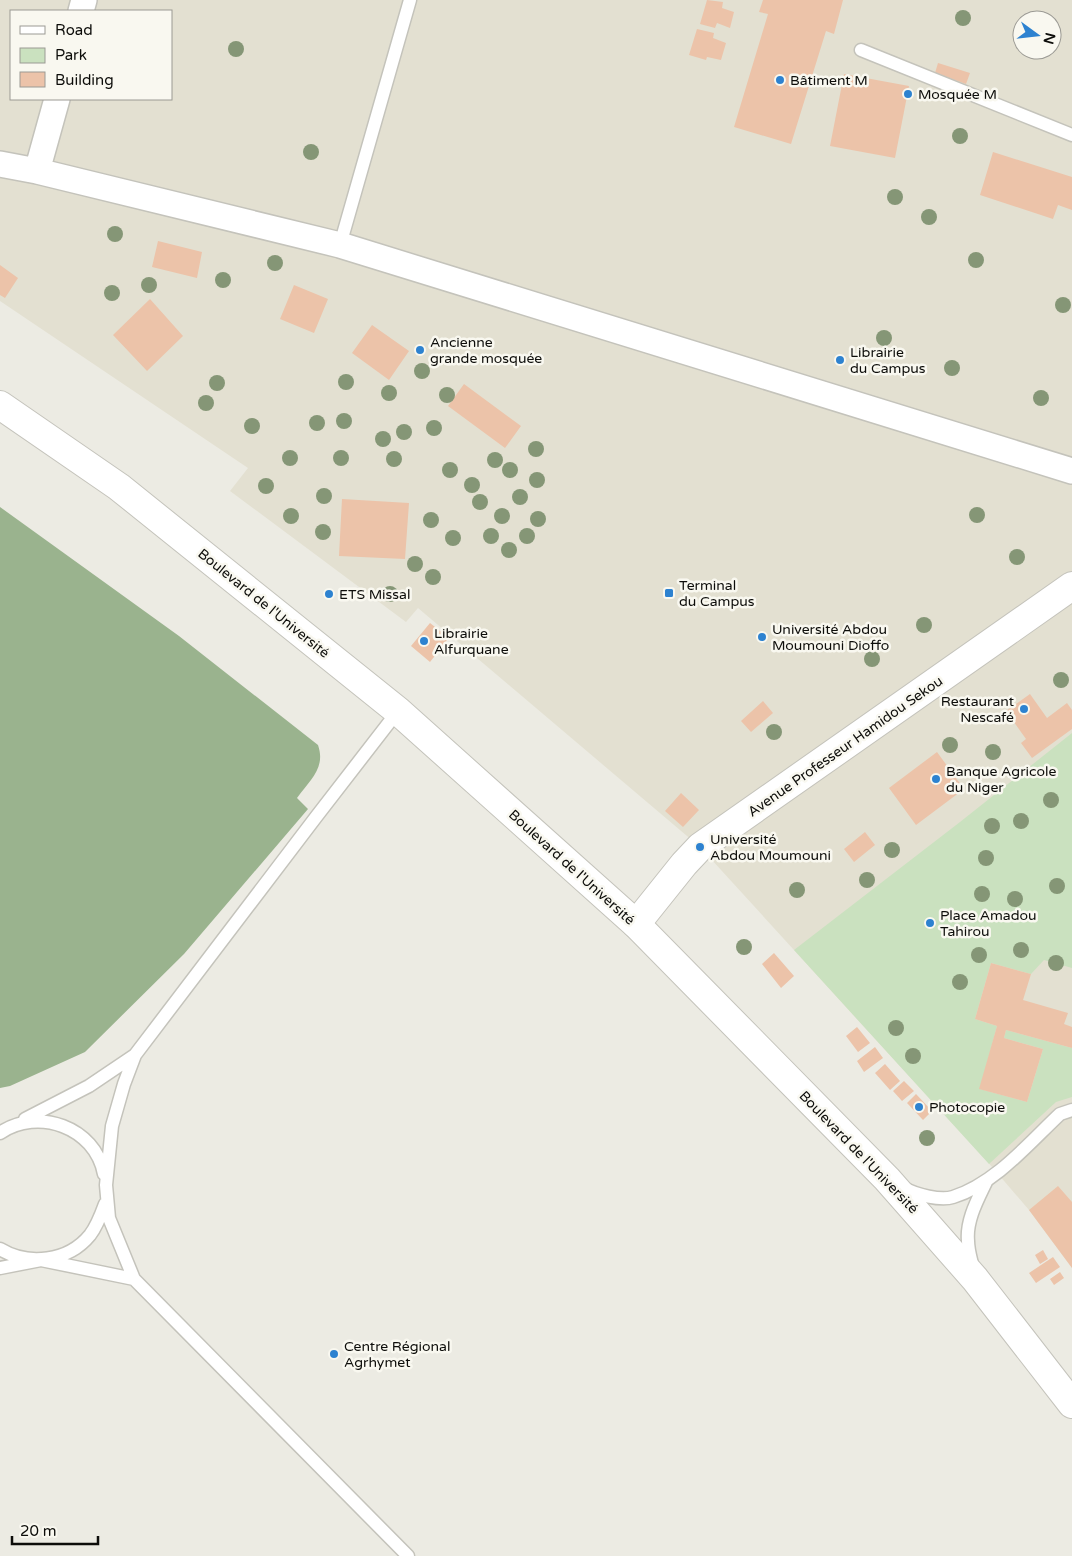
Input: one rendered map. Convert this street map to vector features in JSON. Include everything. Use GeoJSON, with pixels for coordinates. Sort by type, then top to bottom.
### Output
{"type":"FeatureCollection","features":[{"type":"Feature","properties":{"kind":"main road","name":"Boulevard de l'Université"},"geometry":{"type":"LineString","coordinates":[[0,405],[119,487],[398,710],[636,924],[887,1179],[975,1279],[1072,1404]]}},
{"type":"Feature","properties":{"kind":"main road","name":"Avenue Professeur Hamidou Sekou"},"geometry":{"type":"LineString","coordinates":[[636,924],[684,864],[700,848],[1072,586]]}},
{"type":"Feature","properties":{"kind":"street"},"geometry":{"type":"LineString","coordinates":[[37,171],[57,100]]}},
{"type":"Feature","properties":{"kind":"street"},"geometry":{"type":"LineString","coordinates":[[0,164],[37,171],[340,245],[1072,471]]}},
{"type":"Feature","properties":{"kind":"lane"},"geometry":{"type":"LineString","coordinates":[[340,245],[410,0]]}},
{"type":"Feature","properties":{"kind":"lane"},"geometry":{"type":"LineString","coordinates":[[861,50],[1072,135]]}},
{"type":"Feature","properties":{"kind":"lane"},"geometry":{"type":"LineString","coordinates":[[0,1268],[59,1256],[75,1248],[89,1236],[99,1221],[105,1203],[112,1126],[124,1084],[136,1055],[398,710]]}},
{"type":"Feature","properties":{"kind":"lane"},"geometry":{"type":"LineString","coordinates":[[3,1129],[82,1090],[136,1055]]}},
{"type":"Feature","properties":{"kind":"lane"},"geometry":{"type":"LineString","coordinates":[[887,1179],[912,1193],[939,1198],[952,1198],[986,1182],[1060,1114],[1072,1110]]}},
{"type":"Feature","properties":{"kind":"lane"},"geometry":{"type":"LineString","coordinates":[[3,1129],[26,1121],[42,1121],[58,1124],[73,1130],[86,1141],[96,1154],[103,1169],[109,1218],[134,1279],[408,1556]]}},
{"type":"Feature","properties":{"kind":"lane"},"geometry":{"type":"LineString","coordinates":[[975,1279],[968,1240],[970,1224],[976,1204],[986,1182]]}},
{"type":"Feature","properties":{"kind":"lane"},"geometry":{"type":"LineString","coordinates":[[0,1248],[8,1253],[24,1258],[134,1279]]}},
{"type":"Feature","properties":{"kind":"shaded area","name":"Université Abdou Moumouni Dioffo"},"geometry":{"type":"Polygon","coordinates":[[[0,0],[1072,0],[1072,1268],[1029,1210],[993,1168],[700,847],[418,608],[406,622],[230,491],[248,468],[0,301],[0,0]]]}},
{"type":"Feature","properties":{"kind":"green space"},"geometry":{"type":"Polygon","coordinates":[[[0,507],[179,636],[318,745],[320,760],[315,773],[297,798],[308,809],[184,954],[85,1052],[10,1086],[0,1088],[0,507]]]}},
{"type":"Feature","properties":{"kind":"green space"},"geometry":{"type":"Polygon","coordinates":[[[1072,733],[1072,968],[1044,960],[1031,974],[991,963],[975,1019],[997,1026],[980,1089],[1027,1102],[1043,1049],[1004,1038],[1006,1030],[1072,1048],[1072,1097],[1056,1102],[989,1164],[794,950],[1072,733]]]}},
{"type":"Feature","properties":{"kind":"building"},"geometry":{"type":"Polygon","coordinates":[[[707,0],[723,2],[722,8],[734,12],[730,28],[717,23],[715,28],[700,24],[707,0]]]}},
{"type":"Feature","properties":{"kind":"building","name":"Bâtiment M"},"geometry":{"type":"Polygon","coordinates":[[[763,0],[843,0],[834,34],[826,31],[791,144],[734,127],[768,14],[759,12],[763,0]]]}},
{"type":"Feature","properties":{"kind":"building"},"geometry":{"type":"Polygon","coordinates":[[[697,29],[714,33],[713,38],[726,43],[721,60],[707,57],[706,60],[689,55],[697,29]]]}},
{"type":"Feature","properties":{"kind":"building"},"geometry":{"type":"Polygon","coordinates":[[[938,63],[970,73],[966,84],[935,73],[938,63]]]}},
{"type":"Feature","properties":{"kind":"building"},"geometry":{"type":"Polygon","coordinates":[[[844,74],[909,86],[895,158],[830,146],[844,74]]]}},
{"type":"Feature","properties":{"kind":"building"},"geometry":{"type":"Polygon","coordinates":[[[993,152],[1072,177],[1072,210],[1058,205],[1053,219],[980,195],[993,152]]]}},
{"type":"Feature","properties":{"kind":"building"},"geometry":{"type":"Polygon","coordinates":[[[158,241],[202,252],[197,278],[152,267],[158,241]]]}},
{"type":"Feature","properties":{"kind":"building"},"geometry":{"type":"Polygon","coordinates":[[[0,265],[18,278],[5,298],[0,295],[0,265]]]}},
{"type":"Feature","properties":{"kind":"building"},"geometry":{"type":"Polygon","coordinates":[[[294,285],[328,299],[314,333],[280,319],[294,285]]]}},
{"type":"Feature","properties":{"kind":"building"},"geometry":{"type":"Polygon","coordinates":[[[150,299],[183,336],[147,371],[113,335],[150,299]]]}},
{"type":"Feature","properties":{"kind":"building"},"geometry":{"type":"Polygon","coordinates":[[[372,325],[409,351],[389,380],[352,353],[372,325]]]}},
{"type":"Feature","properties":{"kind":"building"},"geometry":{"type":"Polygon","coordinates":[[[464,384],[521,426],[505,448],[448,406],[464,384]]]}},
{"type":"Feature","properties":{"kind":"building"},"geometry":{"type":"Polygon","coordinates":[[[342,499],[409,503],[405,559],[339,556],[342,499]]]}},
{"type":"Feature","properties":{"kind":"building"},"geometry":{"type":"Polygon","coordinates":[[[430,623],[449,638],[430,662],[411,646],[430,623]]]}},
{"type":"Feature","properties":{"kind":"building"},"geometry":{"type":"Polygon","coordinates":[[[1030,694],[1047,718],[1067,703],[1072,710],[1072,729],[1032,758],[1021,743],[1026,739],[1006,711],[1030,694]]]}},
{"type":"Feature","properties":{"kind":"building"},"geometry":{"type":"Polygon","coordinates":[[[763,701],[773,713],[751,732],[741,721],[763,701]]]}},
{"type":"Feature","properties":{"kind":"building"},"geometry":{"type":"Polygon","coordinates":[[[937,752],[964,789],[916,825],[889,788],[937,752]]]}},
{"type":"Feature","properties":{"kind":"building"},"geometry":{"type":"Polygon","coordinates":[[[681,793],[699,810],[683,827],[665,811],[681,793]]]}},
{"type":"Feature","properties":{"kind":"building"},"geometry":{"type":"Polygon","coordinates":[[[865,832],[875,845],[854,862],[844,849],[865,832]]]}},
{"type":"Feature","properties":{"kind":"building"},"geometry":{"type":"Polygon","coordinates":[[[774,953],[794,976],[781,988],[762,964],[774,953]]]}},
{"type":"Feature","properties":{"kind":"building"},"geometry":{"type":"Polygon","coordinates":[[[991,963],[1031,974],[1023,1000],[1068,1013],[1064,1024],[1072,1027],[1072,1048],[1006,1030],[1004,1038],[1043,1049],[1027,1102],[979,1089],[997,1026],[975,1019],[991,963]]]}},
{"type":"Feature","properties":{"kind":"building"},"geometry":{"type":"Polygon","coordinates":[[[857,1027],[870,1043],[858,1052],[846,1036],[857,1027]]]}},
{"type":"Feature","properties":{"kind":"building"},"geometry":{"type":"Polygon","coordinates":[[[875,1047],[883,1058],[864,1072],[857,1061],[875,1047]]]}},
{"type":"Feature","properties":{"kind":"building"},"geometry":{"type":"Polygon","coordinates":[[[885,1064],[900,1081],[890,1090],[875,1073],[885,1064]]]}},
{"type":"Feature","properties":{"kind":"building"},"geometry":{"type":"Polygon","coordinates":[[[904,1081],[914,1091],[902,1101],[893,1091],[904,1081]]]}},
{"type":"Feature","properties":{"kind":"building","name":"Photocopie"},"geometry":{"type":"Polygon","coordinates":[[[916,1094],[932,1111],[923,1120],[907,1103],[916,1094]]]}},
{"type":"Feature","properties":{"kind":"building"},"geometry":{"type":"Polygon","coordinates":[[[1058,1186],[1072,1202],[1072,1268],[1029,1210],[1058,1186]]]}},
{"type":"Feature","properties":{"kind":"building"},"geometry":{"type":"Polygon","coordinates":[[[1043,1250],[1048,1259],[1040,1264],[1035,1255],[1043,1250]]]}},
{"type":"Feature","properties":{"kind":"building"},"geometry":{"type":"Polygon","coordinates":[[[1053,1257],[1060,1267],[1036,1283],[1029,1273],[1053,1257]]]}},
{"type":"Feature","properties":{"kind":"building"},"geometry":{"type":"Polygon","coordinates":[[[1060,1272],[1064,1278],[1054,1285],[1050,1279],[1060,1272]]]}},
{"type":"Feature","properties":{"kind":"place","name":"Bâtiment M"},"geometry":{"type":"Point","coordinates":[780,80]}},
{"type":"Feature","properties":{"kind":"place","name":"Mosquée M"},"geometry":{"type":"Point","coordinates":[908,94]}},
{"type":"Feature","properties":{"kind":"place","name":"Ancienne grande mosquée"},"geometry":{"type":"Point","coordinates":[420,350]}},
{"type":"Feature","properties":{"kind":"place","name":"Librairie du Campus"},"geometry":{"type":"Point","coordinates":[840,360]}},
{"type":"Feature","properties":{"kind":"place","name":"Terminal du Campus"},"geometry":{"type":"Point","coordinates":[669,593]}},
{"type":"Feature","properties":{"kind":"place","name":"ETS Missal"},"geometry":{"type":"Point","coordinates":[329,594]}},
{"type":"Feature","properties":{"kind":"place","name":"Université Abdou Moumouni Dioffo"},"geometry":{"type":"Point","coordinates":[762,637]}},
{"type":"Feature","properties":{"kind":"place","name":"Librairie Alfurquane"},"geometry":{"type":"Point","coordinates":[424,641]}},
{"type":"Feature","properties":{"kind":"place","name":"Restaurant Nescafé"},"geometry":{"type":"Point","coordinates":[1024,709]}},
{"type":"Feature","properties":{"kind":"place","name":"Banque Agricole du Niger"},"geometry":{"type":"Point","coordinates":[936,779]}},
{"type":"Feature","properties":{"kind":"place","name":"Université Abdou Moumouni"},"geometry":{"type":"Point","coordinates":[700,847]}},
{"type":"Feature","properties":{"kind":"place","name":"Place Amadou Tahirou"},"geometry":{"type":"Point","coordinates":[930,923]}},
{"type":"Feature","properties":{"kind":"place","name":"Photocopie"},"geometry":{"type":"Point","coordinates":[919,1107]}},
{"type":"Feature","properties":{"kind":"place","name":"Centre Régional Agrhymet"},"geometry":{"type":"Point","coordinates":[334,1354]}}]}
